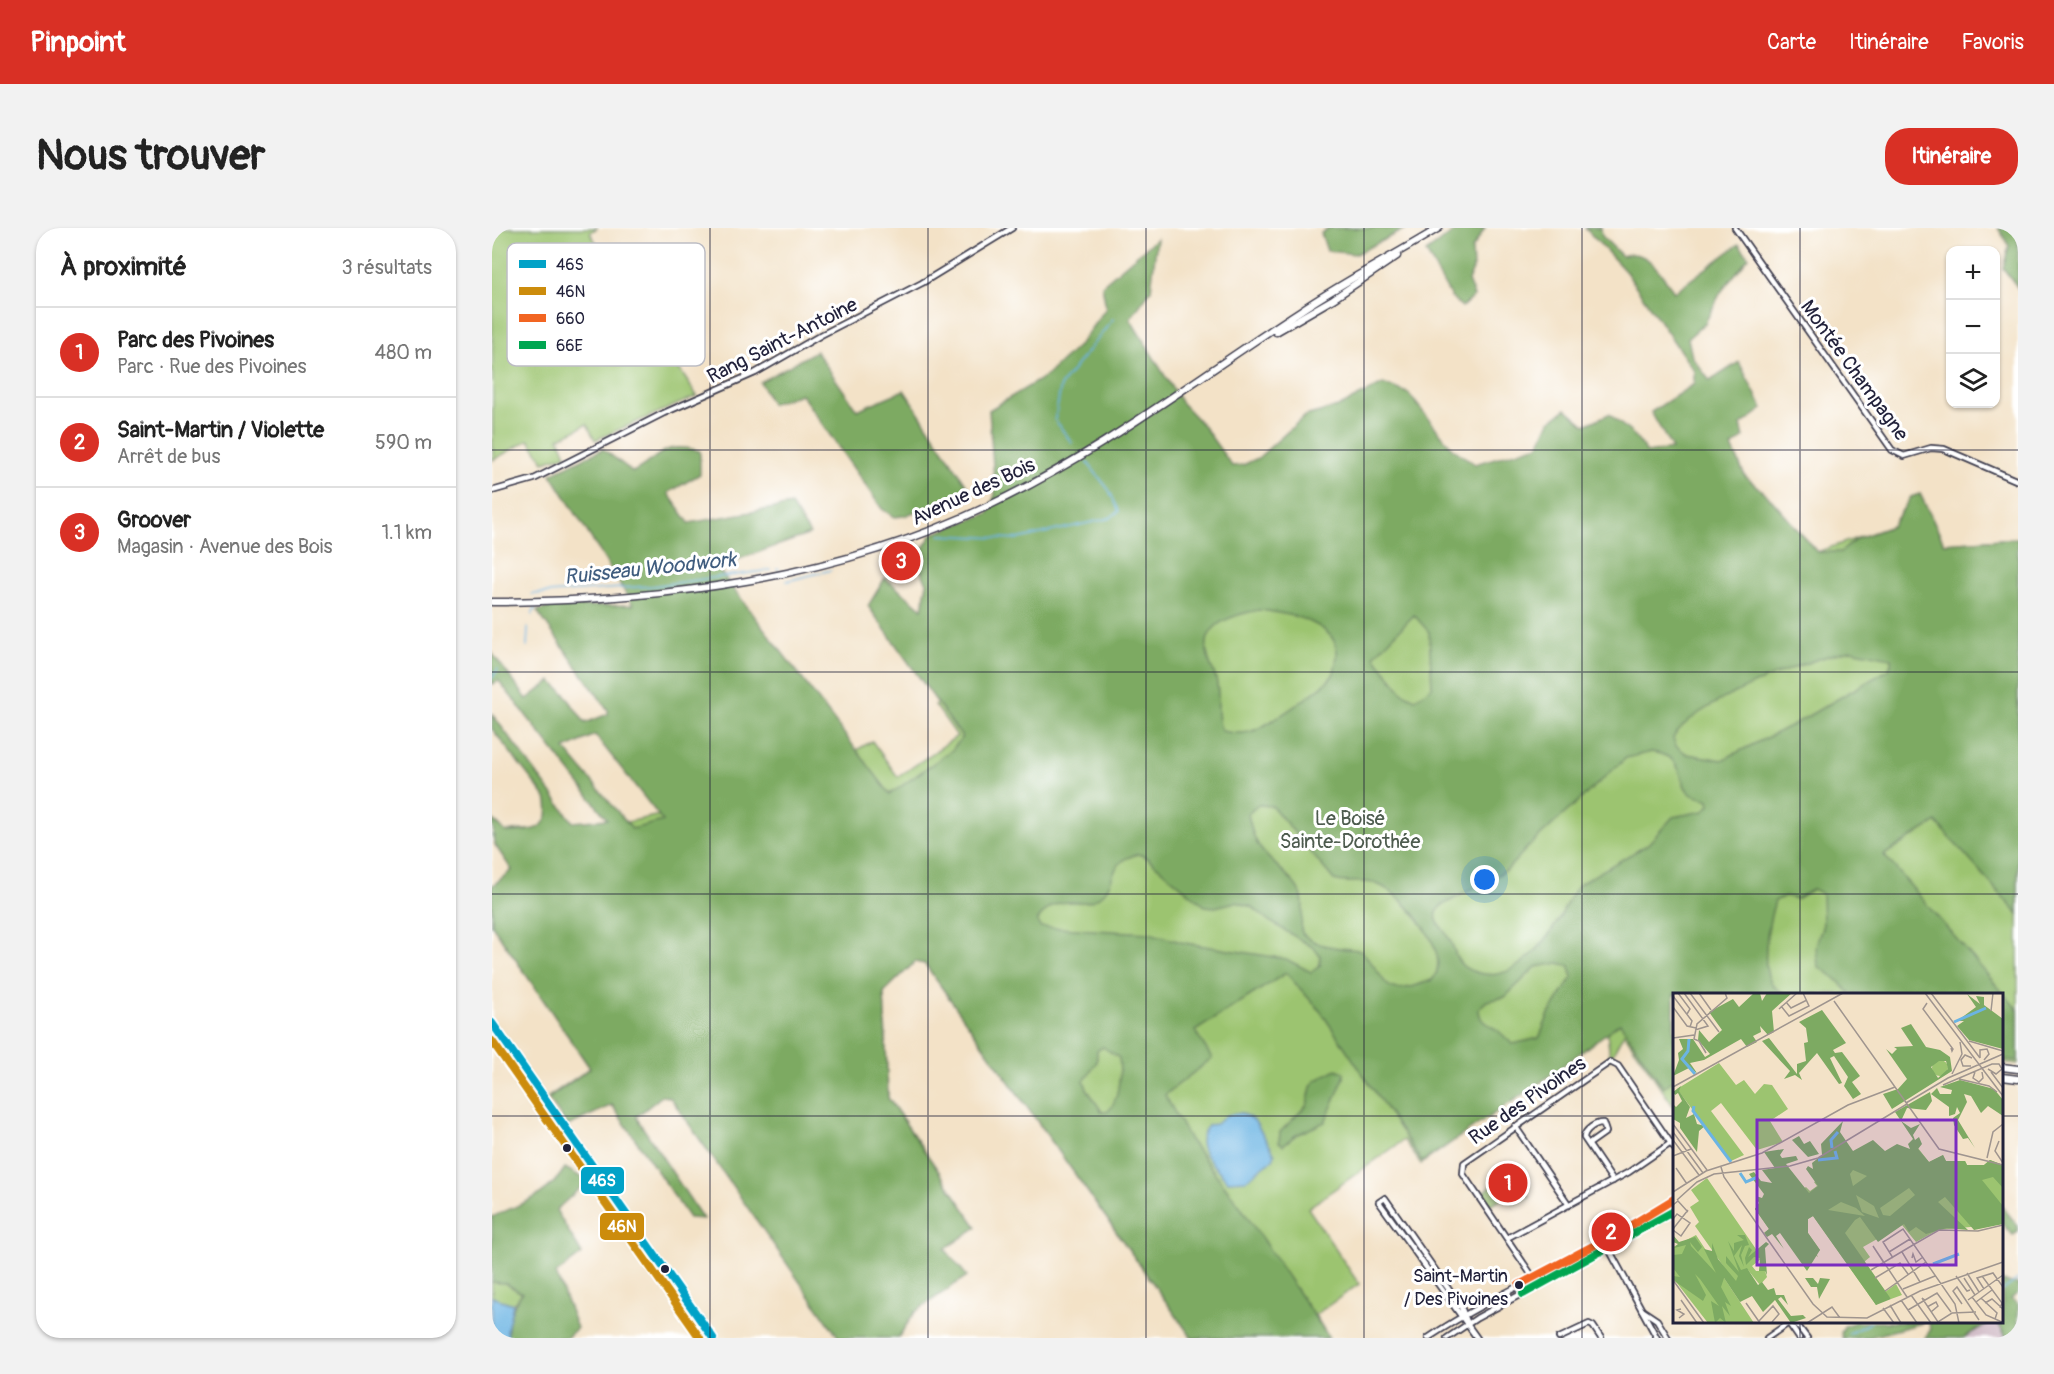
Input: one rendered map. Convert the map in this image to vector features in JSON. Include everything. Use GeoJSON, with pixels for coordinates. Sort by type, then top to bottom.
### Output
{"type":"FeatureCollection","features":[{"type":"Feature","properties":{"kind":"main road","name":"Avenue des Bois"},"geometry":{"type":"LineString","coordinates":[[492,602],[595,599],[733,583],[795,572],[877,550],[961,518],[1035,482],[1257,342],[1333,299],[1439,228]]}},
{"type":"Feature","properties":{"kind":"main road"},"geometry":{"type":"LineString","coordinates":[[2003,1067],[2018,1069]]}},
{"type":"Feature","properties":{"kind":"main road"},"geometry":{"type":"LineString","coordinates":[[2003,1077],[2018,1078]]}},
{"type":"Feature","properties":{"kind":"street","name":"Rang Saint-Antoine"},"geometry":{"type":"LineString","coordinates":[[492,491],[534,479],[664,413],[755,374],[922,284],[1012,228]]}},
{"type":"Feature","properties":{"kind":"street","name":"Montée Champagne"},"geometry":{"type":"LineString","coordinates":[[1735,228],[1892,450],[1906,456],[1928,449],[1944,449],[2018,481]]}},
{"type":"Feature","properties":{"kind":"street"},"geometry":{"type":"LineString","coordinates":[[492,1023],[713,1338]]}},
{"type":"Feature","properties":{"kind":"street","name":"Rue des Pivoines"},"geometry":{"type":"LineString","coordinates":[[1539,1286],[1464,1176],[1462,1168],[1465,1162],[1605,1064],[1612,1062],[1618,1066],[1673,1145]]}},
{"type":"Feature","properties":{"kind":"street"},"geometry":{"type":"LineString","coordinates":[[1589,1144],[1606,1132],[1603,1123],[1598,1123],[1585,1132],[1584,1137],[1613,1181]]}},
{"type":"Feature","properties":{"kind":"street"},"geometry":{"type":"LineString","coordinates":[[1515,1126],[1569,1204]]}},
{"type":"Feature","properties":{"kind":"street"},"geometry":{"type":"LineString","coordinates":[[1507,1238],[1613,1181],[1673,1145]]}},
{"type":"Feature","properties":{"kind":"street"},"geometry":{"type":"LineString","coordinates":[[1462,1316],[1461,1307],[1384,1198],[1379,1202],[1477,1338]]}},
{"type":"Feature","properties":{"kind":"street"},"geometry":{"type":"LineString","coordinates":[[1428,1338],[1462,1316],[1604,1240],[1673,1200]]}},
{"type":"Feature","properties":{"kind":"street"},"geometry":{"type":"LineString","coordinates":[[1447,1338],[1468,1324],[1609,1249],[1673,1212]]}},
{"type":"Feature","properties":{"kind":"street"},"geometry":{"type":"LineString","coordinates":[[1604,1240],[1657,1338]]}},
{"type":"Feature","properties":{"kind":"street"},"geometry":{"type":"LineString","coordinates":[[1642,1309],[1657,1320],[1668,1338]]}},
{"type":"Feature","properties":{"kind":"street"},"geometry":{"type":"LineString","coordinates":[[1767,1338],[1788,1323]]}},
{"type":"Feature","properties":{"kind":"street"},"geometry":{"type":"LineString","coordinates":[[1790,1323],[1799,1338]]}},
{"type":"Feature","properties":{"kind":"street"},"geometry":{"type":"LineString","coordinates":[[1797,1323],[1807,1338]]}},
{"type":"Feature","properties":{"kind":"street"},"geometry":{"type":"LineString","coordinates":[[1559,1338],[1589,1324],[1601,1338]]}},
{"type":"Feature","properties":{"kind":"shaded area"},"geometry":{"type":"Polygon","coordinates":[[[906,546],[914,573],[896,580],[883,554],[906,546]]]}},
{"type":"Feature","properties":{"kind":"shaded area"},"geometry":{"type":"Polygon","coordinates":[[[1988,1323],[1998,1323],[2007,1338],[1963,1338],[1988,1323]]]}},
{"type":"Feature","properties":{"kind":"green space"},"geometry":{"type":"Polygon","coordinates":[[[492,228],[597,228],[590,233],[597,243],[507,243],[507,366],[677,366],[697,396],[595,440],[587,424],[559,438],[566,455],[544,462],[529,440],[493,460],[492,228]]]}},
{"type":"Feature","properties":{"kind":"green space"},"geometry":{"type":"Polygon","coordinates":[[[1329,228],[1407,228],[1356,254],[1327,251],[1321,233],[1329,228]]]}},
{"type":"Feature","properties":{"kind":"green space"},"geometry":{"type":"Polygon","coordinates":[[[1459,228],[1485,228],[1472,249],[1473,269],[1468,281],[1474,296],[1462,307],[1451,297],[1426,252],[1459,228]]]}},
{"type":"Feature","properties":{"kind":"green space","name":"Le Boisé Sainte-Dorothée"},"geometry":{"type":"Polygon","coordinates":[[[1585,228],[1601,228],[1602,236],[1622,256],[1639,255],[1653,264],[1674,292],[1739,244],[1749,257],[1721,292],[1705,323],[1688,338],[1692,357],[1710,381],[1739,362],[1763,409],[1741,425],[1744,437],[1732,447],[1745,476],[1770,498],[1817,552],[1841,552],[1856,539],[1892,526],[1911,497],[1920,494],[1944,543],[2018,538],[2018,914],[1936,822],[1884,855],[2018,1010],[2018,1061],[2003,1059],[2003,993],[1850,993],[1818,966],[1816,946],[1823,924],[1822,894],[1813,889],[1796,899],[1785,896],[1775,901],[1766,945],[1767,969],[1769,979],[1774,986],[1784,993],[1673,993],[1673,1081],[1663,1087],[1620,1023],[1540,1083],[1422,1162],[1321,1012],[1286,973],[1195,1031],[1212,1058],[1165,1095],[1190,1140],[1240,1206],[1329,1338],[1192,1338],[925,964],[915,962],[884,992],[888,1098],[977,1227],[945,1249],[967,1276],[915,1312],[898,1338],[839,1338],[670,1097],[662,1096],[636,1117],[703,1219],[689,1218],[612,1105],[568,1126],[548,1099],[590,1068],[492,925],[492,886],[512,870],[495,845],[492,819],[506,832],[532,830],[544,823],[548,809],[546,798],[492,729],[492,714],[573,822],[607,819],[499,681],[492,684],[492,653],[527,699],[551,681],[565,694],[585,723],[608,714],[608,710],[537,611],[552,607],[633,605],[551,474],[603,449],[633,472],[663,452],[670,449],[687,448],[700,451],[700,474],[668,493],[689,523],[791,505],[810,534],[717,567],[890,794],[952,750],[962,737],[868,606],[885,578],[922,609],[927,583],[915,560],[932,534],[989,513],[995,494],[989,410],[1046,376],[1079,345],[1106,308],[1102,285],[1157,238],[1151,290],[1130,319],[1181,402],[1202,424],[1232,466],[1243,465],[1258,458],[1305,416],[1338,407],[1383,384],[1408,393],[1452,448],[1475,464],[1539,445],[1550,421],[1566,409],[1585,425],[1609,414],[1636,437],[1647,453],[1672,449],[1651,412],[1694,384],[1694,371],[1626,272],[1585,228]],[[1259,610],[1230,618],[1214,629],[1209,636],[1207,645],[1209,660],[1218,690],[1219,719],[1222,731],[1249,732],[1267,724],[1307,698],[1328,681],[1334,672],[1337,649],[1332,638],[1323,629],[1298,617],[1259,610]],[[1414,615],[1374,656],[1403,693],[1415,699],[1432,687],[1429,632],[1414,615]],[[1851,650],[1782,672],[1727,697],[1684,724],[1673,738],[1676,746],[1687,754],[1722,760],[1796,723],[1888,670],[1891,664],[1891,658],[1851,650]],[[595,735],[565,749],[632,829],[663,821],[595,735]],[[1652,752],[1626,758],[1526,849],[1507,870],[1441,906],[1436,915],[1438,922],[1464,967],[1481,974],[1498,974],[1515,968],[1538,949],[1581,883],[1647,845],[1673,817],[1704,811],[1710,805],[1709,800],[1695,796],[1686,789],[1671,759],[1652,752]],[[1258,805],[1248,814],[1253,835],[1261,849],[1301,894],[1303,905],[1301,931],[1308,939],[1322,945],[1361,950],[1389,986],[1395,989],[1403,989],[1432,980],[1437,969],[1437,956],[1432,941],[1424,926],[1401,900],[1374,883],[1334,880],[1272,806],[1258,805]],[[1138,854],[1128,858],[1116,868],[1109,885],[1099,897],[1092,901],[1062,902],[1054,905],[1037,921],[1040,927],[1149,933],[1185,943],[1286,959],[1311,972],[1320,966],[1320,956],[1314,948],[1269,921],[1252,907],[1236,902],[1215,907],[1205,906],[1146,857],[1138,854]],[[1559,963],[1536,967],[1505,997],[1487,1001],[1479,1008],[1482,1020],[1513,1044],[1539,1038],[1549,1014],[1572,978],[1570,966],[1559,963]],[[1103,1047],[1097,1051],[1097,1062],[1084,1081],[1102,1112],[1107,1112],[1117,1095],[1119,1058],[1103,1047]]]}},
{"type":"Feature","properties":{"kind":"green space"},"geometry":{"type":"Polygon","coordinates":[[[1998,228],[2018,228],[2018,288],[2003,268],[2009,246],[1998,228]]]}},
{"type":"Feature","properties":{"kind":"green space"},"geometry":{"type":"Polygon","coordinates":[[[816,351],[857,410],[904,390],[970,490],[904,516],[894,517],[882,509],[801,394],[771,404],[760,382],[816,351]]]}},
{"type":"Feature","properties":{"kind":"green space","name":"Le Boisé Sainte-Dorothée"},"geometry":{"type":"Polygon","coordinates":[[[1732,447],[1745,476],[1770,498],[1817,552],[1892,526],[1911,497],[1920,494],[1944,543],[2018,538],[2018,1064],[2003,1062],[2003,993],[1673,993],[1673,1106],[1624,1033],[1610,1059],[1607,1032],[1421,1164],[1404,1140],[1308,1208],[1359,1284],[1315,1315],[1329,1338],[1192,1338],[925,964],[915,962],[884,992],[888,1098],[977,1227],[945,1249],[965,1277],[654,1073],[568,1125],[548,1097],[590,1068],[492,925],[492,886],[512,870],[495,845],[492,834],[622,823],[793,787],[872,741],[898,777],[957,736],[935,705],[1262,516],[1732,447]]]}},
{"type":"Feature","properties":{"kind":"green space"},"geometry":{"type":"Polygon","coordinates":[[[1336,1069],[1344,1073],[1344,1078],[1325,1122],[1296,1135],[1283,1145],[1279,1142],[1280,1132],[1307,1105],[1311,1087],[1315,1081],[1336,1069]]]}},
{"type":"Feature","properties":{"kind":"green space"},"geometry":{"type":"Polygon","coordinates":[[[1507,1164],[1530,1197],[1513,1204],[1508,1196],[1489,1205],[1481,1195],[1498,1180],[1494,1175],[1507,1164]]]}},
{"type":"Feature","properties":{"kind":"green space"},"geometry":{"type":"Polygon","coordinates":[[[565,1168],[588,1181],[556,1210],[582,1254],[556,1274],[577,1328],[566,1338],[508,1338],[510,1314],[522,1293],[505,1283],[492,1282],[492,1217],[542,1193],[565,1168]]]}},
{"type":"Feature","properties":{"kind":"green space"},"geometry":{"type":"Polygon","coordinates":[[[2003,1207],[2018,1226],[2018,1232],[2013,1235],[2003,1225],[2003,1207]]]}},
{"type":"Feature","properties":{"kind":"green space"},"geometry":{"type":"Polygon","coordinates":[[[1601,1246],[1602,1248],[1544,1279],[1542,1277],[1601,1246]]]}},
{"type":"Feature","properties":{"kind":"green space"},"geometry":{"type":"Polygon","coordinates":[[[2003,1281],[2018,1284],[2018,1293],[2011,1299],[2018,1304],[2018,1338],[2007,1338],[1998,1323],[2003,1323],[2003,1281]]]}},
{"type":"Feature","properties":{"kind":"green space"},"geometry":{"type":"Polygon","coordinates":[[[492,1282],[505,1283],[522,1293],[513,1304],[492,1297],[492,1282]]]}},
{"type":"Feature","properties":{"kind":"green space"},"geometry":{"type":"Polygon","coordinates":[[[1852,1323],[1922,1323],[1866,1338],[1842,1338],[1841,1333],[1844,1326],[1852,1323]]]}},
{"type":"Feature","properties":{"kind":"green space"},"geometry":{"type":"Polygon","coordinates":[[[1928,1323],[1988,1323],[1963,1338],[1925,1338],[1931,1329],[1928,1323]]]}},
{"type":"Feature","properties":{"kind":"water"},"geometry":{"type":"Polygon","coordinates":[[[1241,1113],[1254,1120],[1275,1154],[1273,1159],[1246,1180],[1228,1181],[1205,1155],[1201,1140],[1203,1132],[1209,1125],[1216,1124],[1227,1115],[1241,1113]]]}},
{"type":"Feature","properties":{"kind":"water"},"geometry":{"type":"Polygon","coordinates":[[[492,1297],[513,1304],[507,1329],[508,1338],[492,1338],[492,1297]]]}},
{"type":"Feature","properties":{"kind":"waterway","name":"Ruisseau Woodwork"},"geometry":{"type":"LineString","coordinates":[[1072,443],[1055,420],[1061,385],[1113,319]]}},
{"type":"Feature","properties":{"kind":"waterway","name":"Ruisseau Woodwork"},"geometry":{"type":"LineString","coordinates":[[940,535],[1018,539],[1110,518],[1119,511],[1109,490],[1087,462]]}},
{"type":"Feature","properties":{"kind":"waterway","name":"Ruisseau Woodwork"},"geometry":{"type":"LineString","coordinates":[[532,594],[653,586],[771,570]]}},
{"type":"Feature","properties":{"kind":"waterway","name":"Ruisseau Woodwork"},"geometry":{"type":"LineString","coordinates":[[787,581],[831,570]]}},
{"type":"Feature","properties":{"kind":"waterway","name":"Ruisseau Woodwork"},"geometry":{"type":"LineString","coordinates":[[532,615],[535,608]]}},
{"type":"Feature","properties":{"kind":"waterway","name":"Ruisseau Woodwork"},"geometry":{"type":"LineString","coordinates":[[527,647],[528,628]]}},
{"type":"Feature","properties":{"kind":"waterway","name":"Ruisseau Woodwork"},"geometry":{"type":"LineString","coordinates":[[492,678],[498,669]]}},
{"type":"Feature","properties":{"kind":"waterway"},"geometry":{"type":"LineString","coordinates":[[2003,1290],[2018,1279]]}},
{"type":"Feature","properties":{"kind":"waterway"},"geometry":{"type":"LineString","coordinates":[[1848,1334],[1869,1323]]}},
{"type":"Feature","properties":{"kind":"transit line","name":"46S"},"geometry":{"type":"LineString","coordinates":[[492,1023],[713,1338]]}},
{"type":"Feature","properties":{"kind":"transit line","name":"46N"},"geometry":{"type":"LineString","coordinates":[[492,1041],[700,1338]]}},
{"type":"Feature","properties":{"kind":"transit line","name":"66O"},"geometry":{"type":"LineString","coordinates":[[1519,1285],[1625,1229],[1673,1200]]}},
{"type":"Feature","properties":{"kind":"transit line","name":"66E"},"geometry":{"type":"LineString","coordinates":[[1523,1294],[1673,1212]]}},
{"type":"Feature","properties":{"kind":"place","name":"Groover"},"geometry":{"type":"Point","coordinates":[901,561]}},
{"type":"Feature","properties":{"kind":"place","name":"Parc des Pivoines"},"geometry":{"type":"Point","coordinates":[1508,1183]}},
{"type":"Feature","properties":{"kind":"place","name":"Saint-Martin / Violette"},"geometry":{"type":"Point","coordinates":[1611,1232]}},
{"type":"Feature","properties":{"kind":"place","name":"Saint-Martin / Des Pivoines"},"geometry":{"type":"Point","coordinates":[1519,1285]}}]}
